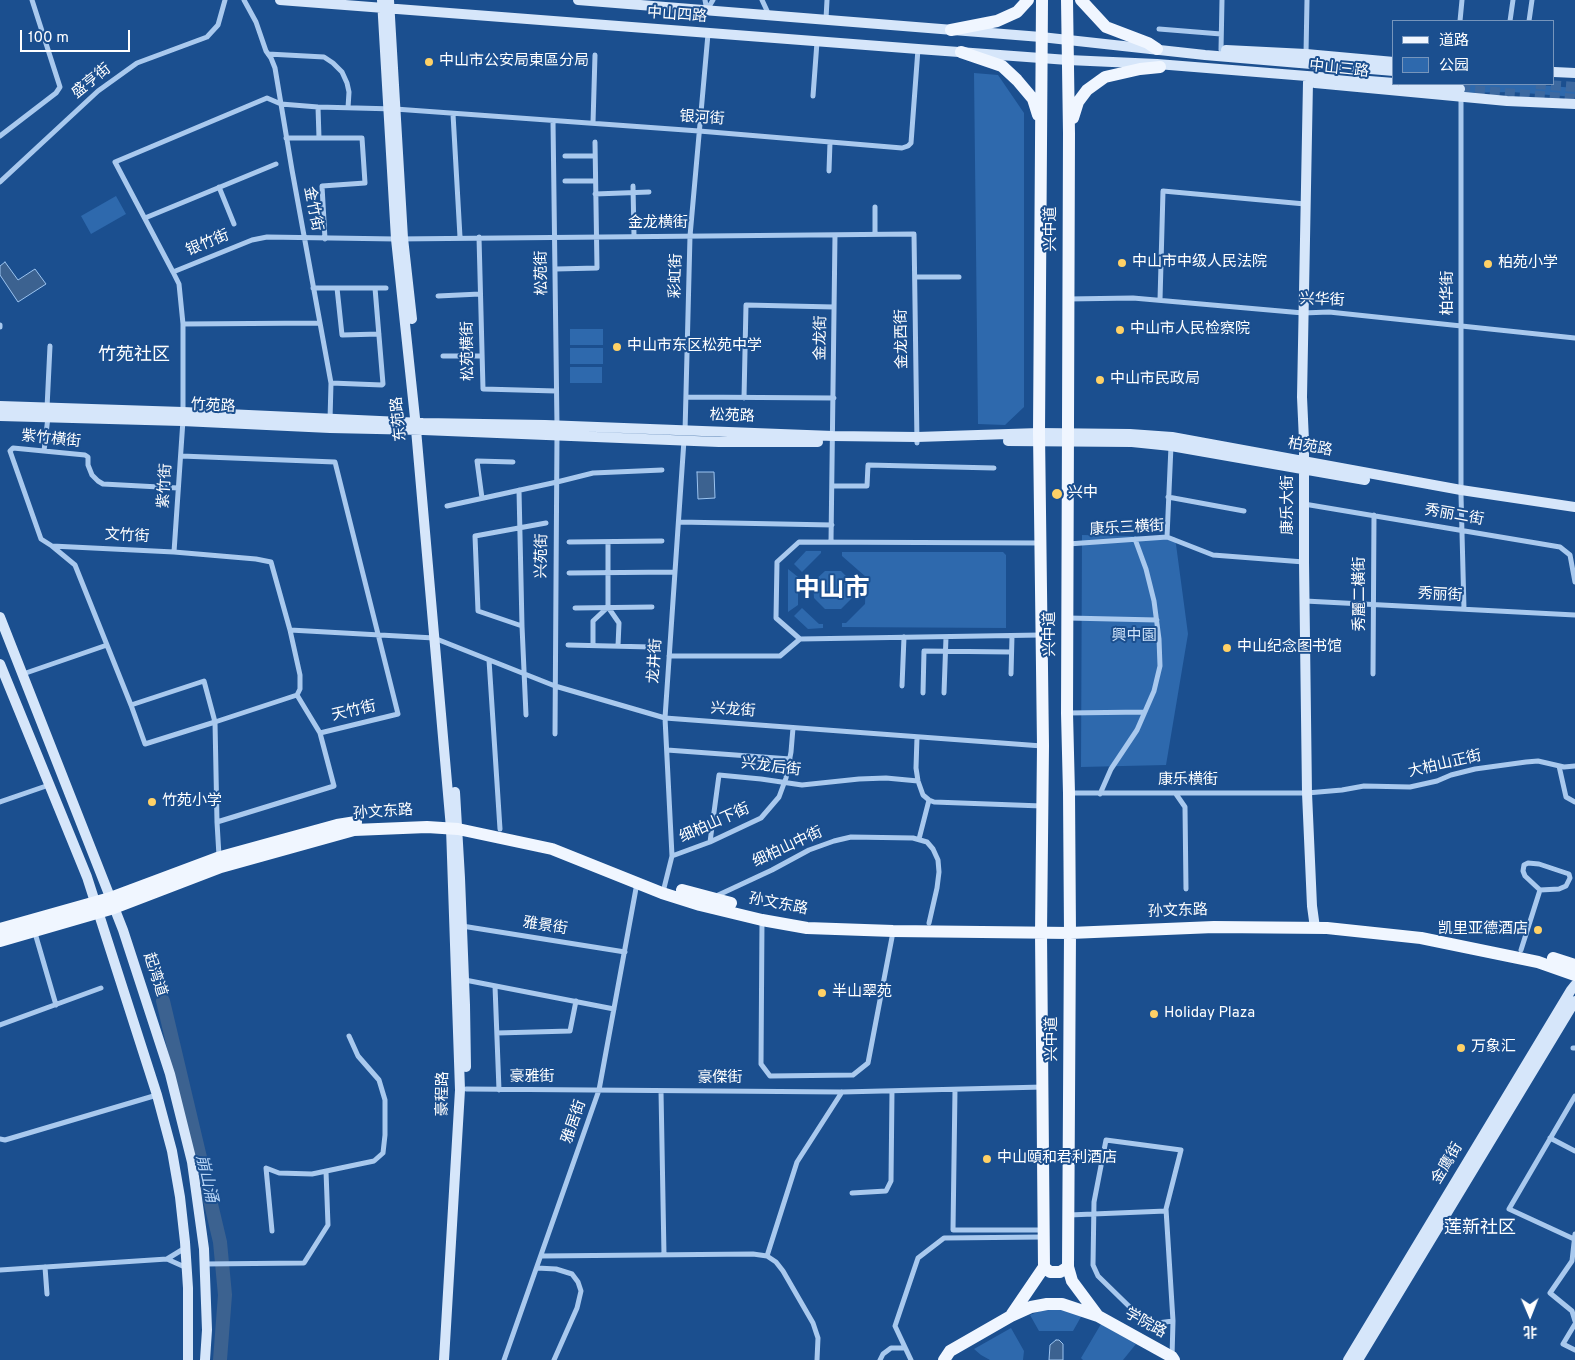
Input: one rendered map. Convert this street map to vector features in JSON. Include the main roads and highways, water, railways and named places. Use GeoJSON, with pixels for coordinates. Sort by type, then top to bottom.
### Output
{"type":"FeatureCollection","features":[{"type":"Feature","properties":{"kind":"main road"},"geometry":{"type":"LineString","coordinates":[[951,30],[997,21],[1017,12],[1028,0]]}},
{"type":"Feature","properties":{"kind":"main road","name":"兴中道"},"geometry":{"type":"LineString","coordinates":[[1042,0],[1040,437],[1043,746],[1041,929],[1044,1267]]}},
{"type":"Feature","properties":{"kind":"main road","name":"兴中道"},"geometry":{"type":"LineString","coordinates":[[1067,0],[1069,133],[1066,713],[1069,793],[1070,929],[1068,1267]]}},
{"type":"Feature","properties":{"kind":"main road"},"geometry":{"type":"LineString","coordinates":[[1081,0],[1106,27],[1148,43],[1158,49]]}},
{"type":"Feature","properties":{"kind":"main road"},"geometry":{"type":"LineString","coordinates":[[961,52],[1002,66],[1033,99],[1041,124]]}},
{"type":"Feature","properties":{"kind":"main road"},"geometry":{"type":"LineString","coordinates":[[1069,133],[1078,102],[1087,90],[1105,77],[1158,65]]}},
{"type":"Feature","properties":{"kind":"main road","name":"孙文东路"},"geometry":{"type":"LineString","coordinates":[[0,941],[33,926],[97,908],[220,862],[337,825],[354,822],[429,819],[552,849],[637,883],[705,901],[762,920],[807,928],[893,931],[1070,929],[1221,921],[1421,930],[1521,950],[1575,965]]}},
{"type":"Feature","properties":{"kind":"main road","name":"孙文东路"},"geometry":{"type":"LineString","coordinates":[[454,825],[500,829],[554,842],[663,889]]}},
{"type":"Feature","properties":{"kind":"main road","name":"孙文东路"},"geometry":{"type":"LineString","coordinates":[[705,901],[808,920],[929,923],[1041,929]]}},
{"type":"Feature","properties":{"kind":"main road","name":"孙文东路"},"geometry":{"type":"LineString","coordinates":[[1315,925],[1421,938],[1538,962],[1575,975]]}},
{"type":"Feature","properties":{"kind":"main road","name":"孙文东路"},"geometry":{"type":"LineString","coordinates":[[0,929],[33,926]]}},
{"type":"Feature","properties":{"kind":"main road"},"geometry":{"type":"LineString","coordinates":[[1011,1316],[1044,1267],[1050,1272],[1060,1272],[1068,1267],[1072,1281],[1098,1316]]}},
{"type":"Feature","properties":{"kind":"main road"},"geometry":{"type":"LineString","coordinates":[[944,1360],[950,1351],[1030,1307],[1062,1304],[1098,1316]]}},
{"type":"Feature","properties":{"kind":"main road","name":"学院路"},"geometry":{"type":"LineString","coordinates":[[1098,1316],[1175,1359]]}},
{"type":"Feature","properties":{"kind":"waterway","name":"崩山涌"},"geometry":{"type":"LineString","coordinates":[[163,1001],[220,1242],[225,1295],[220,1360]]}},
{"type":"Feature","properties":{"kind":"tunnel"},"geometry":{"type":"LineString","coordinates":[[1549,85],[1575,87]]}},
{"type":"Feature","properties":{"kind":"tunnel"},"geometry":{"type":"LineString","coordinates":[[1460,89],[1575,99]]}},
{"type":"Feature","properties":{"kind":"place","name":"中山市公安局東區分局"},"geometry":{"type":"Point","coordinates":[429,62]}},
{"type":"Feature","properties":{"kind":"place","name":"中山市中级人民法院"},"geometry":{"type":"Point","coordinates":[1122,263]}},
{"type":"Feature","properties":{"kind":"place","name":"柏苑小学"},"geometry":{"type":"Point","coordinates":[1488,264]}},
{"type":"Feature","properties":{"kind":"place","name":"中山市人民检察院"},"geometry":{"type":"Point","coordinates":[1120,330]}},
{"type":"Feature","properties":{"kind":"place","name":"中山市东区松苑中学"},"geometry":{"type":"Point","coordinates":[617,347]}},
{"type":"Feature","properties":{"kind":"place","name":"中山市民政局"},"geometry":{"type":"Point","coordinates":[1100,380]}},
{"type":"Feature","properties":{"kind":"place","name":"兴中"},"geometry":{"type":"Point","coordinates":[1057,494]}},
{"type":"Feature","properties":{"kind":"place","name":"中山纪念图书馆"},"geometry":{"type":"Point","coordinates":[1227,648]}},
{"type":"Feature","properties":{"kind":"place","name":"竹苑小学"},"geometry":{"type":"Point","coordinates":[152,802]}},
{"type":"Feature","properties":{"kind":"place","name":"凯里亚德酒店"},"geometry":{"type":"Point","coordinates":[1538,930]}},
{"type":"Feature","properties":{"kind":"place","name":"半山翠苑"},"geometry":{"type":"Point","coordinates":[822,993]}},
{"type":"Feature","properties":{"kind":"place","name":"Holiday Plaza"},"geometry":{"type":"Point","coordinates":[1154,1014]}},
{"type":"Feature","properties":{"kind":"place","name":"万象汇"},"geometry":{"type":"Point","coordinates":[1461,1048]}},
{"type":"Feature","properties":{"kind":"place","name":"中山頤和君利酒店"},"geometry":{"type":"Point","coordinates":[987,1159]}},
{"type":"Feature","properties":{"kind":"district","name":"竹苑社区"},"geometry":{"type":"Point","coordinates":[134,356]}},
{"type":"Feature","properties":{"kind":"district","name":"中山市"},"geometry":{"type":"Point","coordinates":[832,591]}},
{"type":"Feature","properties":{"kind":"district","name":"莲新社区"},"geometry":{"type":"Point","coordinates":[1480,1229]}},
{"type":"Feature","properties":{"kind":"park label","name":"興中園"},"geometry":{"type":"Point","coordinates":[1134,637]}}]}
